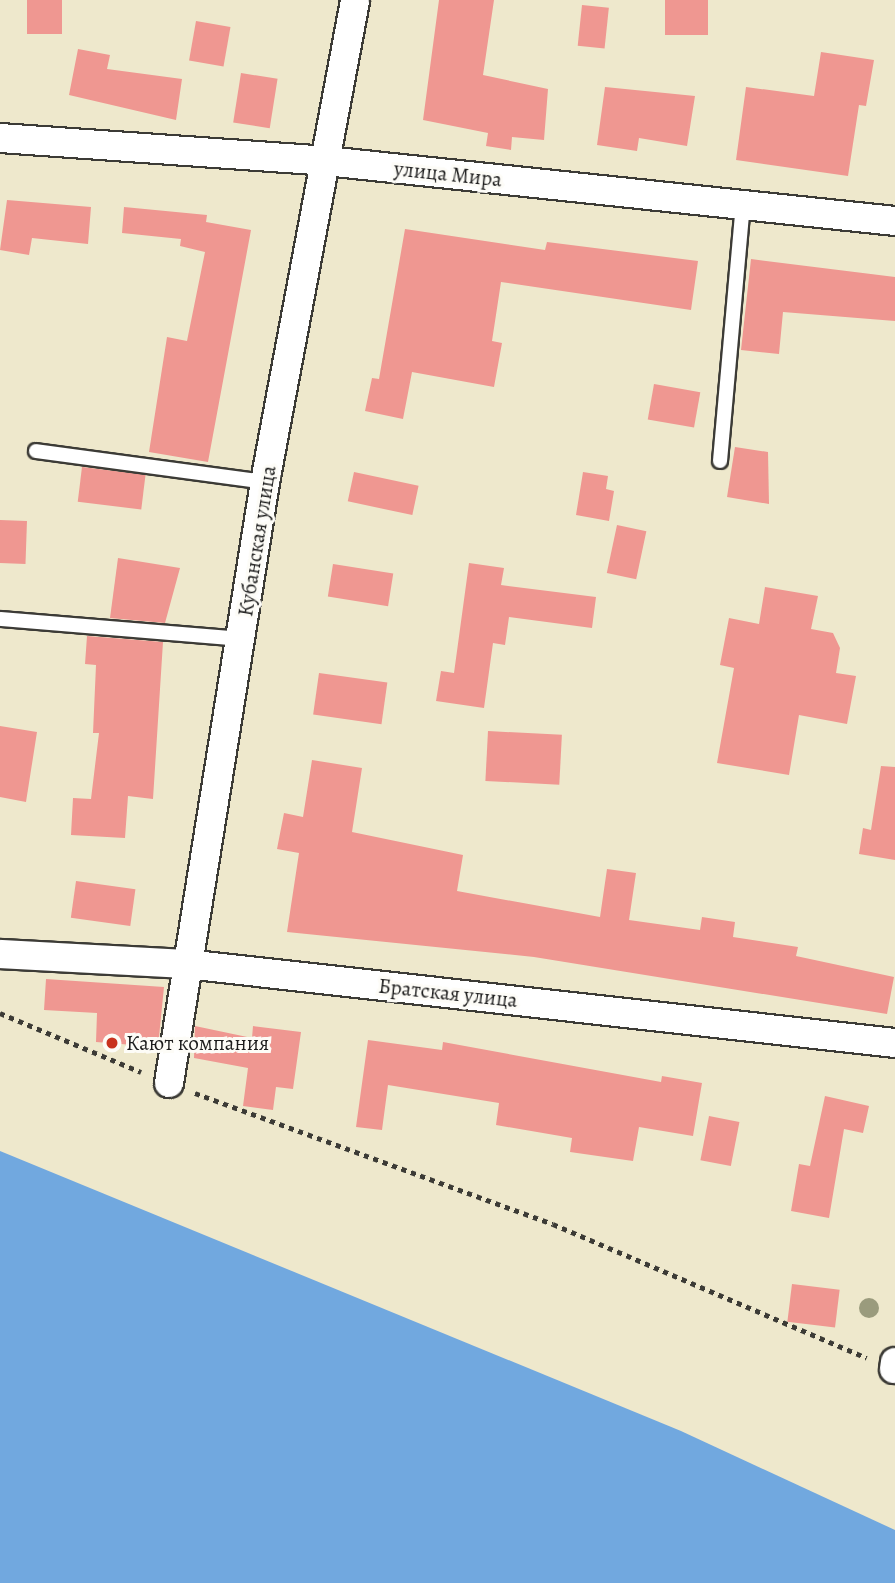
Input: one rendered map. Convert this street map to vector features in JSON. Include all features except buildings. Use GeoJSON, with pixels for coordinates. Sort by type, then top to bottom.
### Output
{"type":"FeatureCollection","features":[{"type":"Feature","properties":{"kind":"street","name":"Кубанская улица"},"geometry":{"type":"LineString","coordinates":[[169,1083],[265,482],[355,0]]}},
{"type":"Feature","properties":{"kind":"street","name":"улица Мира"},"geometry":{"type":"LineString","coordinates":[[0,138],[326,161],[895,221]]}},
{"type":"Feature","properties":{"kind":"street","name":"Братская улица"},"geometry":{"type":"LineString","coordinates":[[0,954],[186,964],[895,1043]]}},
{"type":"Feature","properties":{"kind":"lane"},"geometry":{"type":"LineString","coordinates":[[720,461],[743,205]]}},
{"type":"Feature","properties":{"kind":"lane"},"geometry":{"type":"LineString","coordinates":[[36,451],[265,482]]}},
{"type":"Feature","properties":{"kind":"lane"},"geometry":{"type":"LineString","coordinates":[[0,619],[241,639]]}},
{"type":"Feature","properties":{"kind":"path"},"geometry":{"type":"LineString","coordinates":[[0,1013],[169,1083],[553,1224],[894,1366]]}},
{"type":"Feature","properties":{"kind":"water"},"geometry":{"type":"Polygon","coordinates":[[[0,1151],[681,1431],[895,1530],[895,1583],[0,1583],[0,1151]]]}},
{"type":"Feature","properties":{"kind":"place","name":"Кают компания"},"geometry":{"type":"Point","coordinates":[112,1043]}}]}
